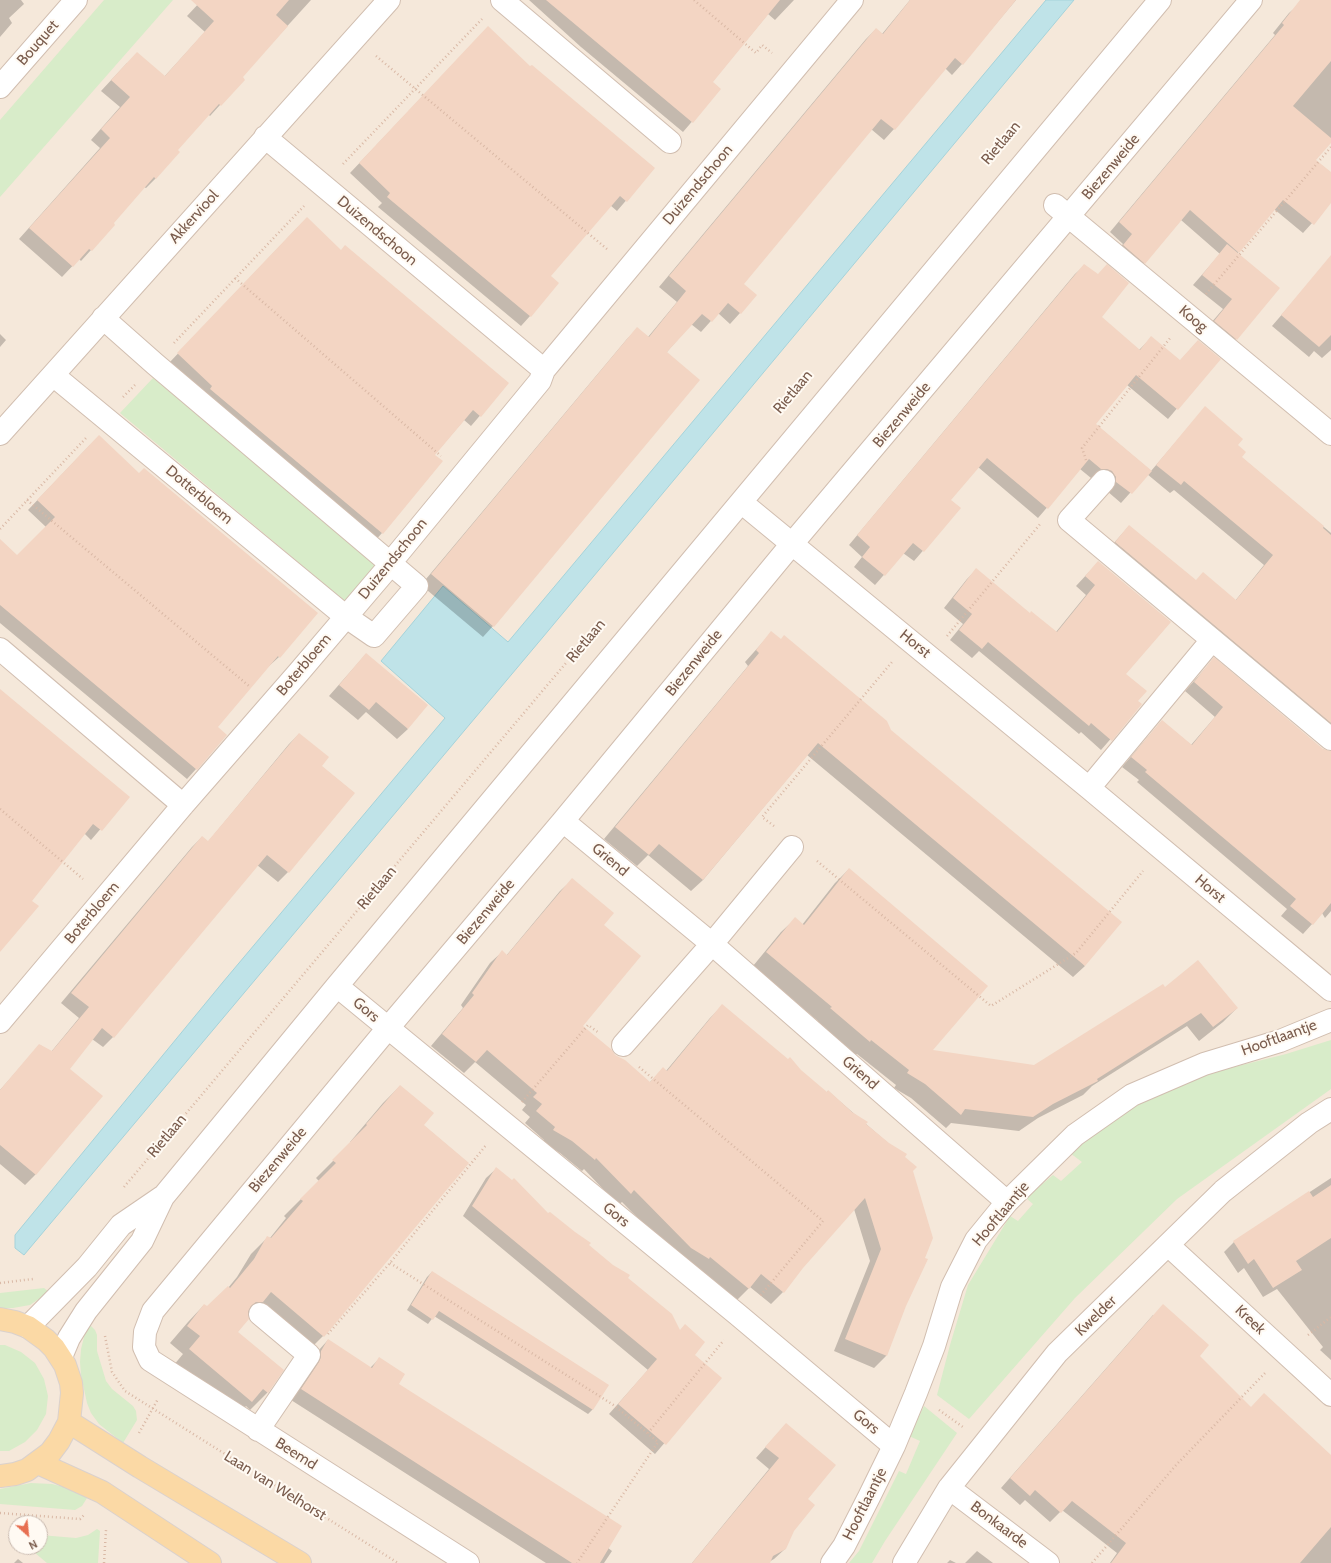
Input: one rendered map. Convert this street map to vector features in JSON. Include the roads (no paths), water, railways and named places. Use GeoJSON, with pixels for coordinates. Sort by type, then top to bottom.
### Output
{"type":"FeatureCollection","features":[{"type":"Feature","properties":{"kind":"main road"},"geometry":{"type":"LineString","coordinates":[[0,1319],[15,1322],[28,1327],[46,1340],[61,1357],[71,1383],[72,1402],[70,1422],[50,1453],[27,1470],[15,1474],[0,1476]]}},
{"type":"Feature","properties":{"kind":"main road"},"geometry":{"type":"LineString","coordinates":[[70,1422],[146,1470],[300,1563]]}},
{"type":"Feature","properties":{"kind":"main road"},"geometry":{"type":"LineString","coordinates":[[38,1463],[102,1492],[210,1563]]}},
{"type":"Feature","properties":{"kind":"street","name":"Bouquet"},"geometry":{"type":"LineString","coordinates":[[0,87],[76,0]]}},
{"type":"Feature","properties":{"kind":"street","name":"Akkerviool"},"geometry":{"type":"LineString","coordinates":[[0,434],[389,0]]}},
{"type":"Feature","properties":{"kind":"street"},"geometry":{"type":"LineString","coordinates":[[502,0],[670,142]]}},
{"type":"Feature","properties":{"kind":"street","name":"Duizendschoon"},"geometry":{"type":"LineString","coordinates":[[345,616],[540,381],[544,370],[852,0]]}},
{"type":"Feature","properties":{"kind":"street","name":"Rietlaan"},"geometry":{"type":"LineString","coordinates":[[61,1357],[69,1338],[86,1311],[142,1241],[163,1197],[337,986],[1160,0]]}},
{"type":"Feature","properties":{"kind":"street","name":"Biezenweide"},"geometry":{"type":"LineString","coordinates":[[145,1332],[153,1311],[388,1028],[564,821],[792,544],[1062,211],[1252,0]]}},
{"type":"Feature","properties":{"kind":"street","name":"Duizendschoon"},"geometry":{"type":"LineString","coordinates":[[265,138],[544,370]]}},
{"type":"Feature","properties":{"kind":"street","name":"Koog"},"geometry":{"type":"LineString","coordinates":[[1062,211],[1331,434]]}},
{"type":"Feature","properties":{"kind":"street"},"geometry":{"type":"LineString","coordinates":[[103,318],[155,364],[393,560]]}},
{"type":"Feature","properties":{"kind":"street","name":"Dotterbloem"},"geometry":{"type":"LineString","coordinates":[[53,375],[345,616],[374,636],[417,586],[393,560]]}},
{"type":"Feature","properties":{"kind":"street"},"geometry":{"type":"LineString","coordinates":[[1104,481],[1069,520],[1331,739]]}},
{"type":"Feature","properties":{"kind":"street","name":"Horst"},"geometry":{"type":"LineString","coordinates":[[741,502],[1331,990]]}},
{"type":"Feature","properties":{"kind":"street","name":"Boterbloem"},"geometry":{"type":"LineString","coordinates":[[0,1022],[104,898],[299,672],[345,616]]}},
{"type":"Feature","properties":{"kind":"street"},"geometry":{"type":"LineString","coordinates":[[1088,788],[1212,640]]}},
{"type":"Feature","properties":{"kind":"street"},"geometry":{"type":"LineString","coordinates":[[0,649],[184,805]]}},
{"type":"Feature","properties":{"kind":"street","name":"Griend"},"geometry":{"type":"LineString","coordinates":[[564,821],[712,944],[1007,1202]]}},
{"type":"Feature","properties":{"kind":"street"},"geometry":{"type":"LineString","coordinates":[[623,1045],[712,944],[785,839]]}},
{"type":"Feature","properties":{"kind":"street","name":"Gors"},"geometry":{"type":"LineString","coordinates":[[337,986],[737,1314],[894,1446]]}},
{"type":"Feature","properties":{"kind":"street","name":"Hooftlaantje"},"geometry":{"type":"LineString","coordinates":[[832,1563],[844,1546],[894,1446],[934,1346],[952,1287],[976,1240],[1007,1202],[1075,1135],[1132,1095],[1204,1064],[1280,1041],[1331,1020]]}},
{"type":"Feature","properties":{"kind":"street","name":"Kwelder"},"geometry":{"type":"LineString","coordinates":[[904,1563],[950,1488],[1057,1353],[1223,1191],[1310,1123],[1331,1110]]}},
{"type":"Feature","properties":{"kind":"street","name":"Rietlaan"},"geometry":{"type":"LineString","coordinates":[[28,1327],[86,1267],[121,1226],[163,1197]]}},
{"type":"Feature","properties":{"kind":"street","name":"Kreek"},"geometry":{"type":"LineString","coordinates":[[1168,1245],[1331,1395]]}},
{"type":"Feature","properties":{"kind":"street"},"geometry":{"type":"LineString","coordinates":[[258,1430],[309,1355],[260,1314]]}},
{"type":"Feature","properties":{"kind":"street","name":"Beemd"},"geometry":{"type":"LineString","coordinates":[[145,1332],[144,1347],[150,1360],[468,1563]]}},
{"type":"Feature","properties":{"kind":"street","name":"Bonkaarde"},"geometry":{"type":"LineString","coordinates":[[950,1488],[1048,1563]]}},
{"type":"Feature","properties":{"kind":"water"},"geometry":{"type":"Polygon","coordinates":[[[1046,0],[1074,0],[543,637],[24,1255],[15,1248],[15,1235],[223,982],[445,718],[381,661],[443,586],[508,642],[1046,0]]]}}]}
